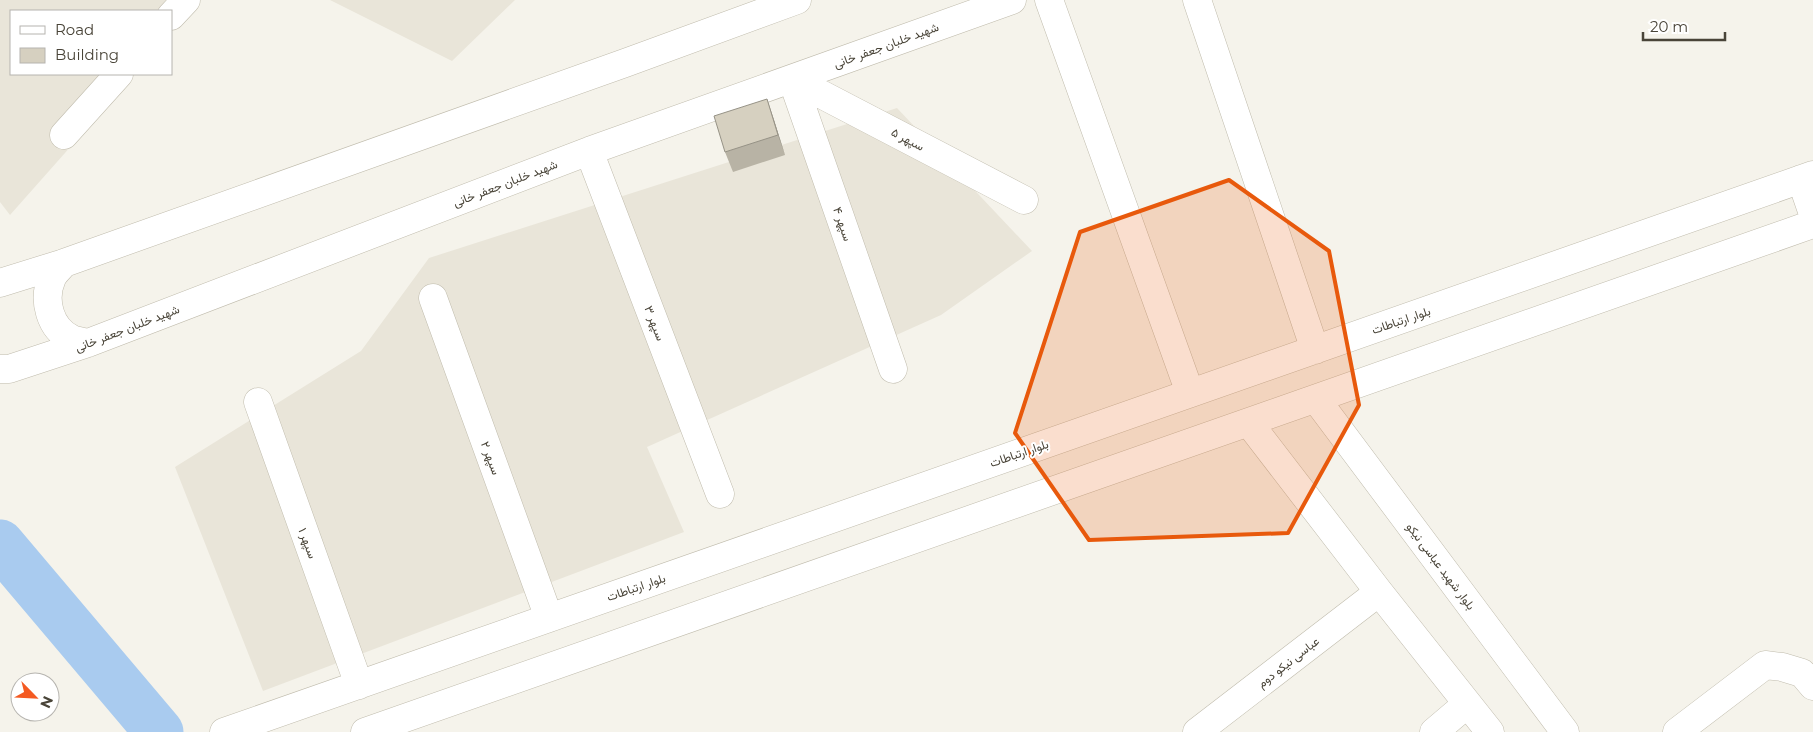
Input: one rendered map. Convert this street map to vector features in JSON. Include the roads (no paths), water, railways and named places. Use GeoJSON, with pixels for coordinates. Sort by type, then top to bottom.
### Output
{"type":"FeatureCollection","features":[{"type":"Feature","properties":{"kind":"street"},"geometry":{"type":"LineString","coordinates":[[172,15],[186,0]]}},
{"type":"Feature","properties":{"kind":"street"},"geometry":{"type":"LineString","coordinates":[[0,283],[64,263],[797,0]]}},
{"type":"Feature","properties":{"kind":"street","name":"شهید خلبان جعفر خانی"},"geometry":{"type":"LineString","coordinates":[[0,370],[9,369],[88,343],[589,151],[1012,0]]}},
{"type":"Feature","properties":{"kind":"street"},"geometry":{"type":"LineString","coordinates":[[1049,0],[1190,393]]}},
{"type":"Feature","properties":{"kind":"street"},"geometry":{"type":"LineString","coordinates":[[1197,0],[1315,350]]}},
{"type":"Feature","properties":{"kind":"street"},"geometry":{"type":"LineString","coordinates":[[64,135],[118,75]]}},
{"type":"Feature","properties":{"kind":"street","name":"سپهر ۵"},"geometry":{"type":"LineString","coordinates":[[792,79],[1024,200]]}},
{"type":"Feature","properties":{"kind":"street","name":"سپهر ۴"},"geometry":{"type":"LineString","coordinates":[[792,79],[893,370]]}},
{"type":"Feature","properties":{"kind":"street","name":"سپهر ۳"},"geometry":{"type":"LineString","coordinates":[[589,151],[720,494]]}},
{"type":"Feature","properties":{"kind":"street"},"geometry":{"type":"LineString","coordinates":[[1807,177],[1813,214]]}},
{"type":"Feature","properties":{"kind":"street","name":"بلوار ارتباطات"},"geometry":{"type":"LineString","coordinates":[[224,732],[1807,177]]}},
{"type":"Feature","properties":{"kind":"street"},"geometry":{"type":"LineString","coordinates":[[365,732],[1813,224]]}},
{"type":"Feature","properties":{"kind":"street"},"geometry":{"type":"LineString","coordinates":[[64,263],[52,277],[47,295],[49,313],[58,328],[71,338],[88,343]]}},
{"type":"Feature","properties":{"kind":"street","name":"سپهر ۲"},"geometry":{"type":"LineString","coordinates":[[432,298],[549,618]]}},
{"type":"Feature","properties":{"kind":"street","name":"بلوار شهید عباسی نیکو"},"geometry":{"type":"LineString","coordinates":[[1316,399],[1566,732]]}},
{"type":"Feature","properties":{"kind":"street","name":"سپهر ۱"},"geometry":{"type":"LineString","coordinates":[[258,402],[359,685]]}},
{"type":"Feature","properties":{"kind":"street"},"geometry":{"type":"LineString","coordinates":[[1250,423],[1379,592],[1490,732]]}},
{"type":"Feature","properties":{"kind":"street","name":"عباسی نیکو دوم"},"geometry":{"type":"LineString","coordinates":[[1197,732],[1379,592]]}},
{"type":"Feature","properties":{"kind":"street"},"geometry":{"type":"LineString","coordinates":[[1676,732],[1765,665],[1782,667],[1802,673],[1813,686]]}},
{"type":"Feature","properties":{"kind":"street"},"geometry":{"type":"LineString","coordinates":[[1434,732],[1467,704]]}},
{"type":"Feature","properties":{"kind":"waterway"},"geometry":{"type":"LineString","coordinates":[[0,544],[159,732]]}}]}
